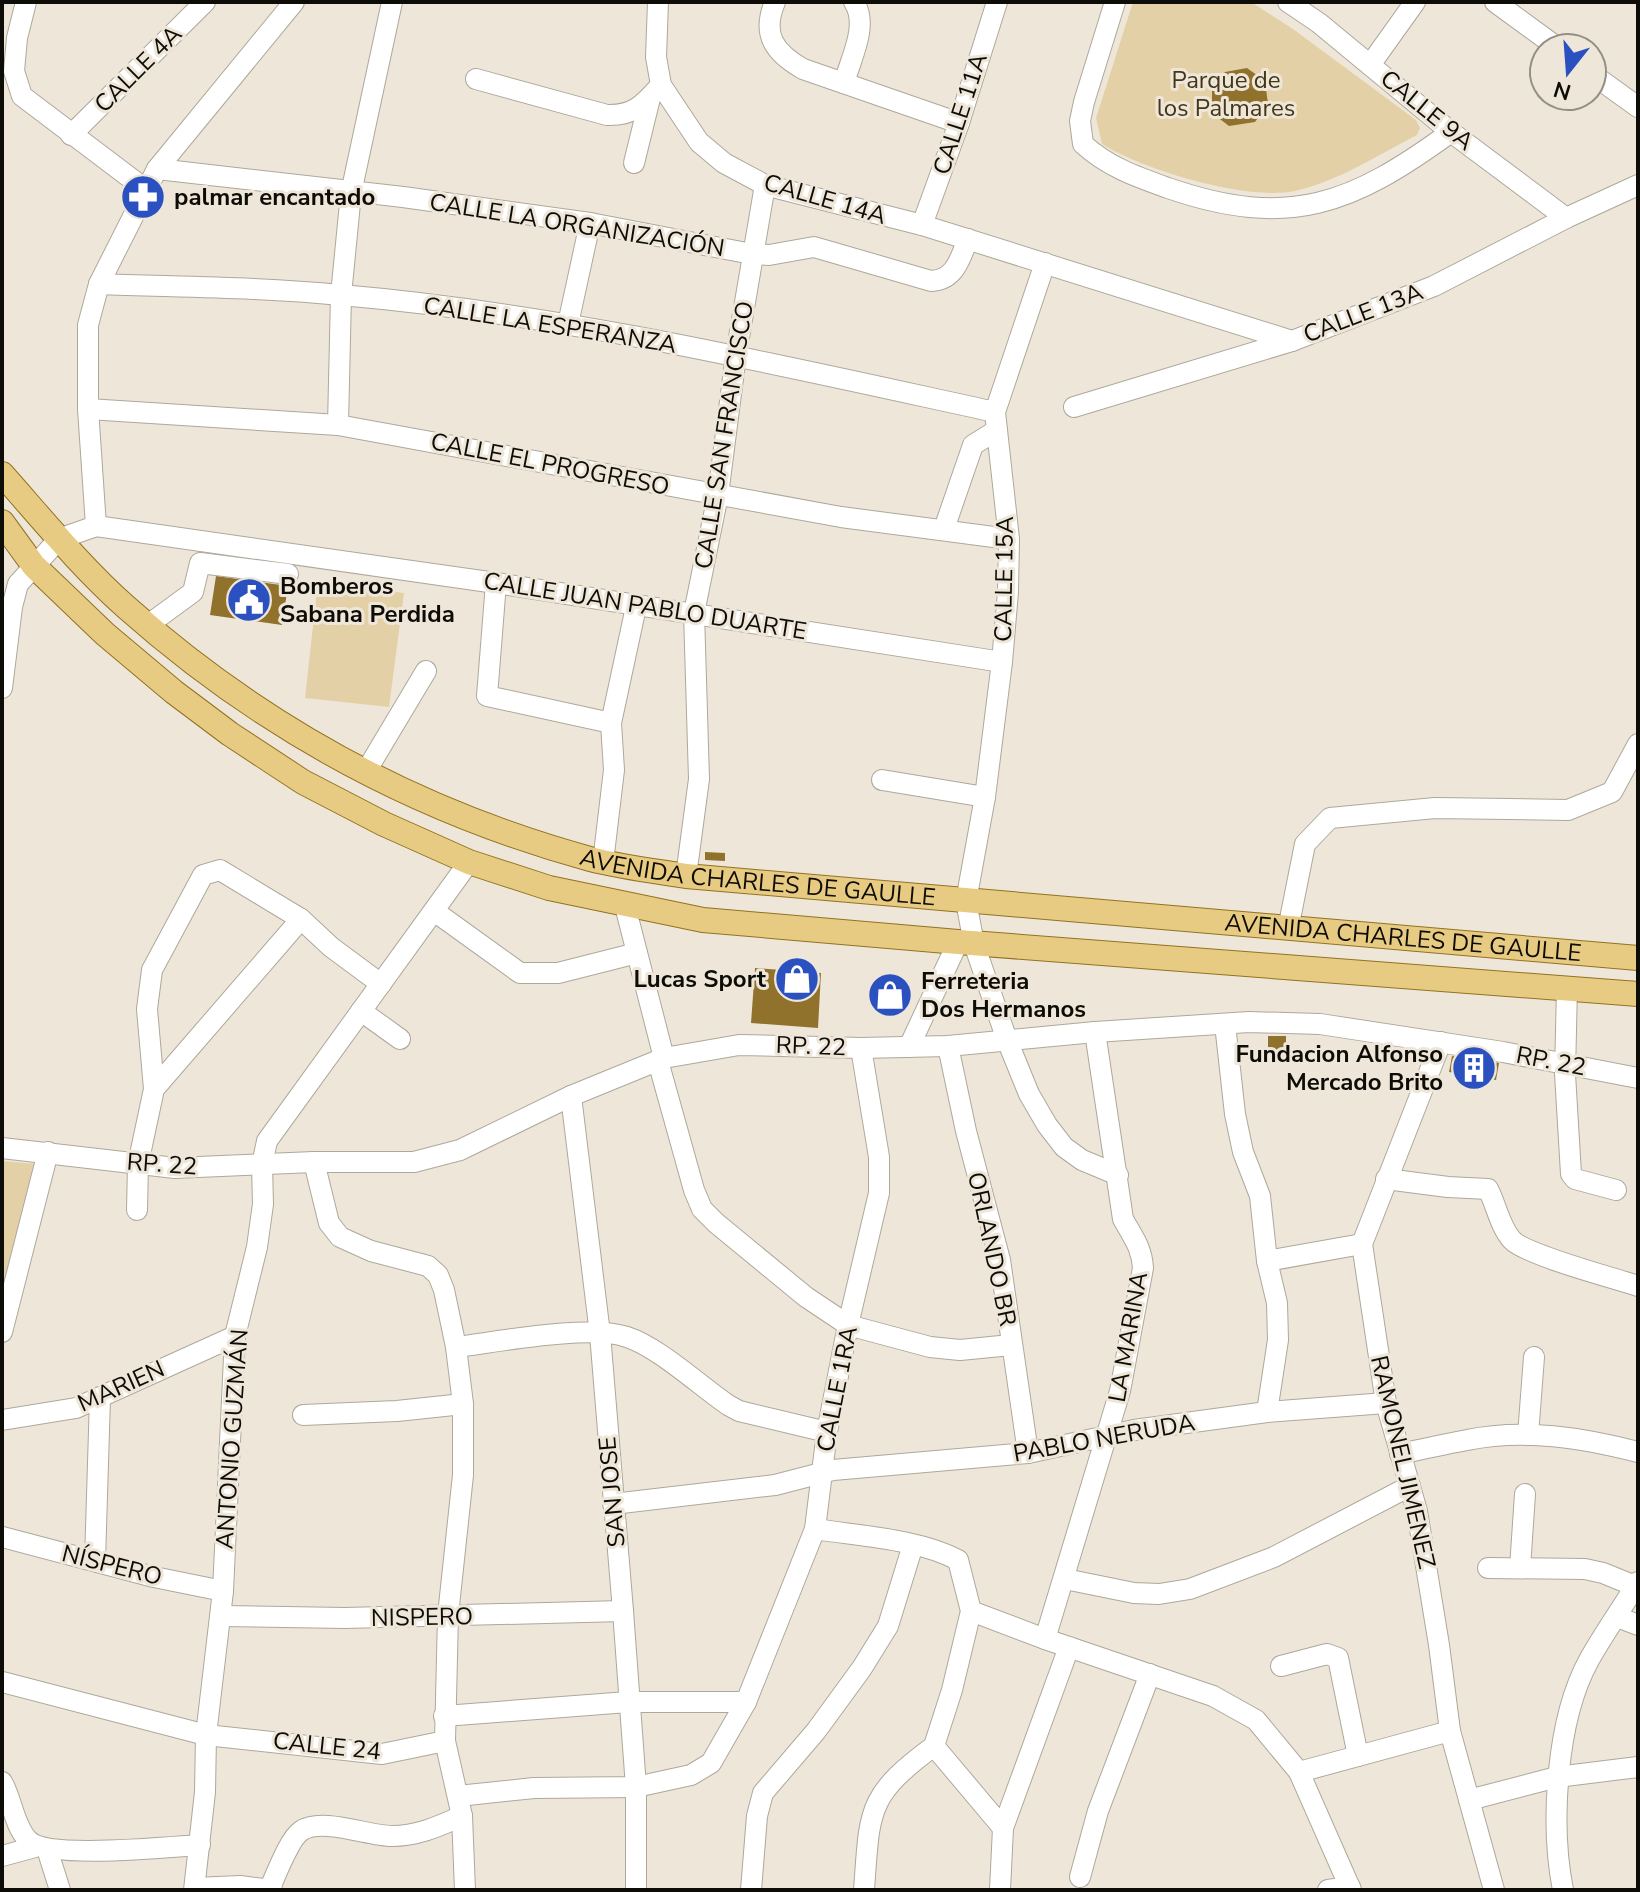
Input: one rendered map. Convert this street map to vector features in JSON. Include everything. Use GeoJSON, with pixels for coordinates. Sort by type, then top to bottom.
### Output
{"type":"FeatureCollection","features":[{"type":"Feature","properties":{"kind":"main road","name":"AVENIDA CHARLES DE GAULLE"},"geometry":{"type":"LineString","coordinates":[[2,474],[123,605],[196,667],[278,722],[365,773],[441,809],[603,862],[686,876],[1638,958]]}},
{"type":"Feature","properties":{"kind":"main road","name":"AVENIDA CHARLES DE GAULLE"},"geometry":{"type":"LineString","coordinates":[[2,522],[34,566],[105,634],[230,734],[303,782],[384,824],[469,862],[549,888],[703,920],[1638,994]]}},
{"type":"Feature","properties":{"kind":"street"},"geometry":{"type":"LineString","coordinates":[[26,2],[17,38],[14,71],[22,96],[145,189]]}},
{"type":"Feature","properties":{"kind":"street","name":"CALLE 4A"},"geometry":{"type":"LineString","coordinates":[[71,135],[205,2]]}},
{"type":"Feature","properties":{"kind":"street"},"geometry":{"type":"LineString","coordinates":[[2,688],[7,604],[18,584],[59,539],[96,526],[88,409],[88,325],[99,284],[157,169],[294,2]]}},
{"type":"Feature","properties":{"kind":"street"},"geometry":{"type":"LineString","coordinates":[[338,425],[341,295],[351,193],[392,2]]}},
{"type":"Feature","properties":{"kind":"street","name":"CALLE 14A"},"geometry":{"type":"LineString","coordinates":[[658,2],[655,92],[699,142],[724,163],[765,185],[922,225],[1292,341]]}},
{"type":"Feature","properties":{"kind":"street"},"geometry":{"type":"LineString","coordinates":[[775,2],[769,15],[770,30],[775,48],[786,60],[803,69],[959,123]]}},
{"type":"Feature","properties":{"kind":"street"},"geometry":{"type":"LineString","coordinates":[[844,83],[860,31],[860,17],[854,2]]}},
{"type":"Feature","properties":{"kind":"street"},"geometry":{"type":"LineString","coordinates":[[1115,2],[1080,121],[1083,144],[1110,166],[1129,175],[1192,196],[1236,206],[1281,208],[1326,203],[1370,185],[1402,167],[1451,132]]}},
{"type":"Feature","properties":{"kind":"street","name":"CALLE 9A"},"geometry":{"type":"LineString","coordinates":[[1288,2],[1451,132],[1566,218]]}},
{"type":"Feature","properties":{"kind":"street"},"geometry":{"type":"LineString","coordinates":[[1370,65],[1415,2]]}},
{"type":"Feature","properties":{"kind":"street"},"geometry":{"type":"LineString","coordinates":[[1495,2],[1536,32]]}},
{"type":"Feature","properties":{"kind":"street","name":"CALLE 11A"},"geometry":{"type":"LineString","coordinates":[[922,225],[959,123],[993,7]]}},
{"type":"Feature","properties":{"kind":"street"},"geometry":{"type":"LineString","coordinates":[[476,79],[607,115],[625,116],[641,108],[655,92]]}},
{"type":"Feature","properties":{"kind":"street"},"geometry":{"type":"LineString","coordinates":[[1608,85],[1638,107]]}},
{"type":"Feature","properties":{"kind":"street"},"geometry":{"type":"LineString","coordinates":[[634,163],[655,92]]}},
{"type":"Feature","properties":{"kind":"street","name":"CALLE LA ORGANIZACIÓN"},"geometry":{"type":"LineString","coordinates":[[157,169],[403,197],[590,223],[752,254],[769,255],[814,247],[920,279],[941,281],[956,269],[968,239]]}},
{"type":"Feature","properties":{"kind":"street","name":"CALLE SAN FRANCISCO"},"geometry":{"type":"LineString","coordinates":[[686,876],[699,779],[694,613],[718,495],[736,355],[765,185]]}},
{"type":"Feature","properties":{"kind":"street","name":"CALLE 13A"},"geometry":{"type":"LineString","coordinates":[[1074,407],[1292,341],[1434,286],[1638,185]]}},
{"type":"Feature","properties":{"kind":"street"},"geometry":{"type":"LineString","coordinates":[[568,324],[590,223]]}},
{"type":"Feature","properties":{"kind":"street","name":"CALLE 15A"},"geometry":{"type":"LineString","coordinates":[[966,901],[985,797],[1002,662],[1009,539],[996,421],[1045,263]]}},
{"type":"Feature","properties":{"kind":"street","name":"CALLE LA ESPERANZA"},"geometry":{"type":"LineString","coordinates":[[99,284],[341,295],[568,324],[736,355],[996,421]]}},
{"type":"Feature","properties":{"kind":"street","name":"CALLE EL PROGRESO"},"geometry":{"type":"LineString","coordinates":[[88,409],[338,425],[841,517],[1009,539]]}},
{"type":"Feature","properties":{"kind":"street"},"geometry":{"type":"LineString","coordinates":[[944,529],[973,445],[996,421]]}},
{"type":"Feature","properties":{"kind":"street","name":"CALLE JUAN PABLO DUARTE"},"geometry":{"type":"LineString","coordinates":[[96,526],[496,583],[1002,662]]}},
{"type":"Feature","properties":{"kind":"street"},"geometry":{"type":"LineString","coordinates":[[148,625],[193,592],[200,563],[288,574]]}},
{"type":"Feature","properties":{"kind":"street"},"geometry":{"type":"LineString","coordinates":[[496,583],[487,696],[611,723]]}},
{"type":"Feature","properties":{"kind":"street"},"geometry":{"type":"LineString","coordinates":[[603,862],[614,770],[611,723],[636,607]]}},
{"type":"Feature","properties":{"kind":"street"},"geometry":{"type":"LineString","coordinates":[[365,773],[426,671]]}},
{"type":"Feature","properties":{"kind":"street"},"geometry":{"type":"LineString","coordinates":[[1288,929],[1305,844],[1330,818],[1435,808],[1568,810],[1612,792],[1638,744]]}},
{"type":"Feature","properties":{"kind":"street"},"geometry":{"type":"LineString","coordinates":[[882,780],[985,797]]}},
{"type":"Feature","properties":{"kind":"street","name":"ANTONIO GUZMÁN"},"geometry":{"type":"LineString","coordinates":[[195,1889],[205,1792],[206,1735],[223,1591],[235,1336],[257,1247],[263,1204],[262,1165],[267,1141],[469,862]]}},
{"type":"Feature","properties":{"kind":"street"},"geometry":{"type":"LineString","coordinates":[[137,1210],[138,1164],[154,1089],[147,1009],[152,970],[203,875],[220,870],[301,919],[331,947],[381,984]]}},
{"type":"Feature","properties":{"kind":"street"},"geometry":{"type":"LineString","coordinates":[[966,901],[966,943],[1029,1094],[1064,1147],[1082,1160],[1118,1175]]}},
{"type":"Feature","properties":{"kind":"street"},"geometry":{"type":"LineString","coordinates":[[625,906],[694,1190],[702,1209],[806,1297],[848,1325],[930,1347],[960,1350],[1011,1345]]}},
{"type":"Feature","properties":{"kind":"street"},"geometry":{"type":"LineString","coordinates":[[434,911],[520,973],[558,973],[637,953]]}},
{"type":"Feature","properties":{"kind":"street"},"geometry":{"type":"LineString","coordinates":[[154,1089],[301,919]]}},
{"type":"Feature","properties":{"kind":"street"},"geometry":{"type":"LineString","coordinates":[[909,1047],[966,943]]}},
{"type":"Feature","properties":{"kind":"street"},"geometry":{"type":"LineString","coordinates":[[1567,987],[1566,1064],[1571,1176],[1616,1190]]}},
{"type":"Feature","properties":{"kind":"street"},"geometry":{"type":"LineString","coordinates":[[361,1011],[400,1039]]}},
{"type":"Feature","properties":{"kind":"street","name":"RP. 22"},"geometry":{"type":"LineString","coordinates":[[2,1148],[175,1168],[314,1162],[414,1162],[444,1156],[571,1096],[661,1060],[739,1045],[861,1048],[948,1046],[1225,1024],[1308,1023],[1441,1042],[1638,1078]]}},
{"type":"Feature","properties":{"kind":"street"},"geometry":{"type":"LineString","coordinates":[[1225,1024],[1235,1114],[1243,1152],[1260,1196],[1267,1261],[1279,1318],[1267,1412]]}},
{"type":"Feature","properties":{"kind":"street","name":"LA MARINA"},"geometry":{"type":"LineString","coordinates":[[1045,1639],[1108,1438],[1143,1268],[1137,1241],[1123,1219],[1095,1032]]}},
{"type":"Feature","properties":{"kind":"street","name":"RAMONEL JIMENEZ"},"geometry":{"type":"LineString","coordinates":[[1441,1042],[1362,1244],[1386,1403],[1417,1511],[1450,1731],[1494,1890]]}},
{"type":"Feature","properties":{"kind":"street","name":"ORLANDO BR"},"geometry":{"type":"LineString","coordinates":[[948,1046],[966,1131],[1000,1260],[1028,1453]]}},
{"type":"Feature","properties":{"kind":"street","name":"CALLE 1RA"},"geometry":{"type":"LineString","coordinates":[[270,1890],[299,1832],[312,1826],[389,1837],[429,1831],[460,1806],[534,1788],[636,1787],[691,1775],[711,1763],[815,1529],[827,1432],[881,1176],[861,1048]]}},
{"type":"Feature","properties":{"kind":"street","name":"SAN JOSE"},"geometry":{"type":"LineString","coordinates":[[571,1096],[600,1334],[623,1611],[636,1787],[636,1890]]}},
{"type":"Feature","properties":{"kind":"street"},"geometry":{"type":"LineString","coordinates":[[2,1332],[48,1152]]}},
{"type":"Feature","properties":{"kind":"street"},"geometry":{"type":"LineString","coordinates":[[314,1162],[329,1223],[340,1237],[371,1251],[428,1266],[438,1275],[456,1347],[463,1404],[463,1475],[448,1615],[444,1716],[445,1741],[460,1806],[465,1890]]}},
{"type":"Feature","properties":{"kind":"street"},"geometry":{"type":"LineString","coordinates":[[1386,1179],[1488,1189],[1506,1230],[1516,1243],[1568,1264],[1638,1286]]}},
{"type":"Feature","properties":{"kind":"street"},"geometry":{"type":"LineString","coordinates":[[1267,1261],[1362,1244]]}},
{"type":"Feature","properties":{"kind":"street"},"geometry":{"type":"LineString","coordinates":[[456,1347],[562,1334],[624,1336],[643,1344],[739,1411],[827,1432]]}},
{"type":"Feature","properties":{"kind":"street","name":"MARIEN"},"geometry":{"type":"LineString","coordinates":[[2,1420],[76,1408],[235,1336]]}},
{"type":"Feature","properties":{"kind":"street"},"geometry":{"type":"LineString","coordinates":[[1528,1435],[1534,1357]]}},
{"type":"Feature","properties":{"kind":"street"},"geometry":{"type":"LineString","coordinates":[[95,1561],[100,1398]]}},
{"type":"Feature","properties":{"kind":"street","name":"PABLO NERUDA"},"geometry":{"type":"LineString","coordinates":[[613,1504],[775,1485],[833,1470],[1028,1453],[1134,1430],[1267,1412],[1386,1403]]}},
{"type":"Feature","properties":{"kind":"street"},"geometry":{"type":"LineString","coordinates":[[303,1415],[397,1411],[463,1404]]}},
{"type":"Feature","properties":{"kind":"street"},"geometry":{"type":"LineString","coordinates":[[1400,1454],[1467,1440],[1528,1435],[1591,1440],[1638,1452]]}},
{"type":"Feature","properties":{"kind":"street"},"geometry":{"type":"LineString","coordinates":[[1065,1579],[1099,1588],[1148,1594],[1204,1585],[1274,1557],[1410,1486]]}},
{"type":"Feature","properties":{"kind":"street"},"geometry":{"type":"LineString","coordinates":[[1520,1568],[1525,1494]]}},
{"type":"Feature","properties":{"kind":"street"},"geometry":{"type":"LineString","coordinates":[[815,1529],[913,1545],[958,1560],[971,1611],[952,1690],[934,1746],[889,1782],[875,1803],[869,1823],[864,1890]]}},
{"type":"Feature","properties":{"kind":"street","name":"NÍSPERO"},"geometry":{"type":"LineString","coordinates":[[2,1537],[223,1591]]}},
{"type":"Feature","properties":{"kind":"street"},"geometry":{"type":"LineString","coordinates":[[750,1888],[757,1816],[763,1793],[816,1731],[888,1626],[913,1545]]}},
{"type":"Feature","properties":{"kind":"street"},"geometry":{"type":"LineString","coordinates":[[1488,1568],[1585,1569],[1637,1584],[1586,1668],[1571,1712],[1557,1777],[1563,1890]]}},
{"type":"Feature","properties":{"kind":"street","name":"NISPERO"},"geometry":{"type":"LineString","coordinates":[[221,1616],[332,1618],[623,1611]]}},
{"type":"Feature","properties":{"kind":"street"},"geometry":{"type":"LineString","coordinates":[[971,1611],[1213,1696],[1256,1720],[1299,1772],[1351,1888],[1328,1890]]}},
{"type":"Feature","properties":{"kind":"street"},"geometry":{"type":"LineString","coordinates":[[1617,1617],[1638,1625]]}},
{"type":"Feature","properties":{"kind":"street"},"geometry":{"type":"LineString","coordinates":[[1000,1890],[1003,1828],[1069,1647]]}},
{"type":"Feature","properties":{"kind":"street"},"geometry":{"type":"LineString","coordinates":[[1281,1666],[1327,1654],[1338,1658],[1358,1756]]}},
{"type":"Feature","properties":{"kind":"street"},"geometry":{"type":"LineString","coordinates":[[1080,1877],[1098,1811],[1150,1674]]}},
{"type":"Feature","properties":{"kind":"street","name":"CALLE 24"},"geometry":{"type":"LineString","coordinates":[[2,1682],[206,1735],[382,1754],[445,1741]]}},
{"type":"Feature","properties":{"kind":"street"},"geometry":{"type":"LineString","coordinates":[[444,1716],[628,1702],[736,1702]]}},
{"type":"Feature","properties":{"kind":"street"},"geometry":{"type":"LineString","coordinates":[[1299,1772],[1450,1731]]}},
{"type":"Feature","properties":{"kind":"street"},"geometry":{"type":"LineString","coordinates":[[934,1746],[1003,1828]]}},
{"type":"Feature","properties":{"kind":"street"},"geometry":{"type":"LineString","coordinates":[[1469,1800],[1557,1777],[1638,1767]]}},
{"type":"Feature","properties":{"kind":"street"},"geometry":{"type":"LineString","coordinates":[[2,1782],[25,1838],[41,1848],[60,1890]]}},
{"type":"Feature","properties":{"kind":"street"},"geometry":{"type":"LineString","coordinates":[[2,1856],[41,1848],[102,1850],[200,1845]]}},
{"type":"Feature","properties":{"kind":"street"},"geometry":{"type":"LineString","coordinates":[[195,1889],[240,1886],[270,1890]]}},
{"type":"Feature","properties":{"kind":"green space","name":"Parque de los Palmares"},"geometry":{"type":"Polygon","coordinates":[[[1133,2],[1251,2],[1293,29],[1416,120],[1420,128],[1417,135],[1327,181],[1295,191],[1274,193],[1250,192],[1196,181],[1120,154],[1102,144],[1096,118],[1133,2]]]}},
{"type":"Feature","properties":{"kind":"green space"},"geometry":{"type":"Polygon","coordinates":[[[318,581],[404,593],[389,707],[305,698],[318,581]]]}},
{"type":"Feature","properties":{"kind":"green space"},"geometry":{"type":"Polygon","coordinates":[[[2,1161],[37,1164],[2,1304],[2,1161]]]}},
{"type":"Feature","properties":{"kind":"building"},"geometry":{"type":"Polygon","coordinates":[[[1247,68],[1265,81],[1268,104],[1255,122],[1229,126],[1212,113],[1212,90],[1225,72],[1247,68]]]}},
{"type":"Feature","properties":{"kind":"building","name":"Bomberos Sabana Perdida"},"geometry":{"type":"Polygon","coordinates":[[[216,576],[288,586],[282,625],[210,615],[216,576]]]}},
{"type":"Feature","properties":{"kind":"building"},"geometry":{"type":"Polygon","coordinates":[[[705,852],[725,853],[725,861],[705,860],[705,852]]]}},
{"type":"Feature","properties":{"kind":"building"},"geometry":{"type":"Polygon","coordinates":[[[755,968],[821,973],[818,1028],[751,1023],[755,968]]]}},
{"type":"Feature","properties":{"kind":"building","name":"Ferreteria Dos Hermanos"},"geometry":{"type":"Polygon","coordinates":[[[879,984],[902,984],[902,1006],[878,1006],[879,984]]]}},
{"type":"Feature","properties":{"kind":"building"},"geometry":{"type":"Polygon","coordinates":[[[1268,1036],[1286,1036],[1286,1061],[1268,1061],[1268,1036]]]}},
{"type":"Feature","properties":{"kind":"building","name":"Fundacion Alfonso Mercado Brito"},"geometry":{"type":"Polygon","coordinates":[[[1452,1056],[1499,1063],[1496,1080],[1449,1072],[1452,1056]]]}},
{"type":"Feature","properties":{"kind":"place","name":"palmar encantado"},"geometry":{"type":"Point","coordinates":[143,197]}},
{"type":"Feature","properties":{"kind":"place","name":"Bomberos Sabana Perdida"},"geometry":{"type":"Point","coordinates":[249,600]}},
{"type":"Feature","properties":{"kind":"place","name":"Lucas Sport"},"geometry":{"type":"Point","coordinates":[797,979]}},
{"type":"Feature","properties":{"kind":"place","name":"Ferreteria Dos Hermanos"},"geometry":{"type":"Point","coordinates":[890,995]}},
{"type":"Feature","properties":{"kind":"place","name":"Fundacion Alfonso Mercado Brito"},"geometry":{"type":"Point","coordinates":[1474,1068]}}]}
